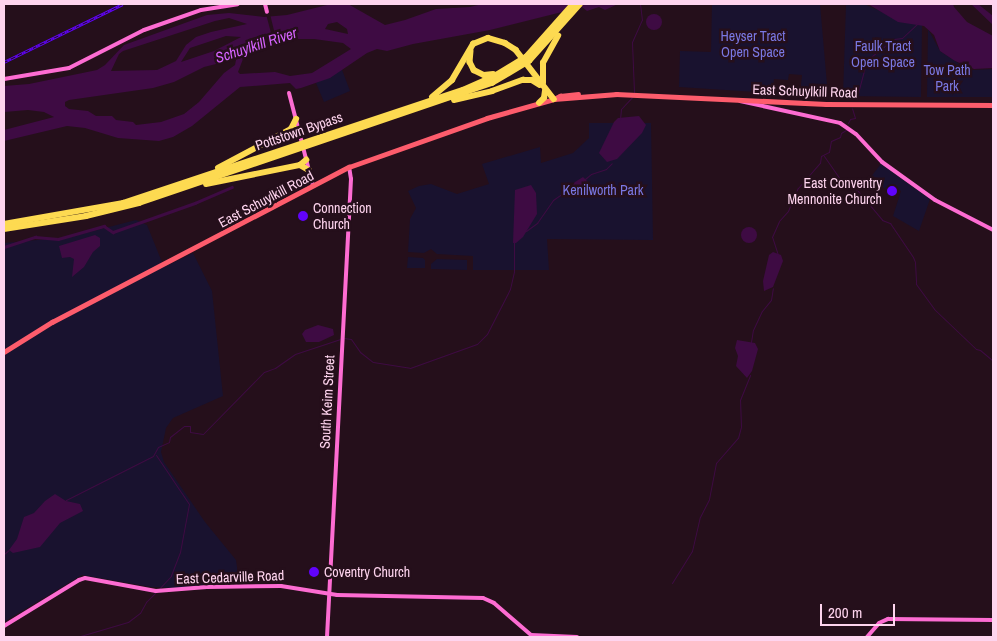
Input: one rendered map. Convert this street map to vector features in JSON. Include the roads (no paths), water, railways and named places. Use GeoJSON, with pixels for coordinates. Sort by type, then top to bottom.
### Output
{"type":"FeatureCollection","features":[{"type":"Feature","properties":{"kind":"highway"},"geometry":{"type":"LineString","coordinates":[[539,103],[544,98],[542,70],[546,57],[563,24],[577,5]]}},
{"type":"Feature","properties":{"kind":"highway","name":"Pottstown Bypass"},"geometry":{"type":"LineString","coordinates":[[4,229],[102,213],[184,188],[492,83],[527,59],[563,24]]}},
{"type":"Feature","properties":{"kind":"highway"},"geometry":{"type":"LineString","coordinates":[[424,101],[449,84],[470,48],[476,41],[484,38],[496,39],[513,48],[543,87]]}},
{"type":"Feature","properties":{"kind":"highway"},"geometry":{"type":"LineString","coordinates":[[520,64],[493,74],[484,75],[473,68],[470,55],[473,47],[480,42],[489,40],[501,44],[516,54],[554,99]]}},
{"type":"Feature","properties":{"kind":"highway","name":"Pottstown Bypass"},"geometry":{"type":"LineString","coordinates":[[4,224],[123,204],[424,101],[463,90],[520,64]]}},
{"type":"Feature","properties":{"kind":"highway"},"geometry":{"type":"LineString","coordinates":[[434,104],[481,94],[524,80],[530,80],[543,87]]}},
{"type":"Feature","properties":{"kind":"highway"},"geometry":{"type":"LineString","coordinates":[[291,129],[296,119]]}},
{"type":"Feature","properties":{"kind":"highway"},"geometry":{"type":"LineString","coordinates":[[161,190],[217,168],[291,129],[298,129]]}},
{"type":"Feature","properties":{"kind":"highway"},"geometry":{"type":"LineString","coordinates":[[184,188],[300,165],[306,160]]}},
{"type":"Feature","properties":{"kind":"highway"},"geometry":{"type":"LineString","coordinates":[[300,165],[309,170]]}},
{"type":"Feature","properties":{"kind":"main road","name":"East Schuylkill Road"},"geometry":{"type":"LineString","coordinates":[[4,352],[52,322],[349,167],[487,118],[571,94],[617,94],[826,104],[993,105]]}},
{"type":"Feature","properties":{"kind":"street"},"geometry":{"type":"LineString","coordinates":[[201,10],[202,4]]}},
{"type":"Feature","properties":{"kind":"street"},"geometry":{"type":"LineString","coordinates":[[4,79],[69,68],[139,32],[201,10],[238,4]]}},
{"type":"Feature","properties":{"kind":"street"},"geometry":{"type":"LineString","coordinates":[[265,4],[267,11]]}},
{"type":"Feature","properties":{"kind":"street"},"geometry":{"type":"LineString","coordinates":[[289,93],[314,186]]}},
{"type":"Feature","properties":{"kind":"street"},"geometry":{"type":"LineString","coordinates":[[738,100],[835,121],[844,125],[882,162],[935,200],[993,230]]}},
{"type":"Feature","properties":{"kind":"street","name":"South Keim Street"},"geometry":{"type":"LineString","coordinates":[[327,637],[351,179],[349,167]]}},
{"type":"Feature","properties":{"kind":"street","name":"East Cedarville Road"},"geometry":{"type":"LineString","coordinates":[[4,626],[79,580],[86,578],[156,591],[281,586],[329,594],[483,598],[494,603],[531,635],[577,637]]}},
{"type":"Feature","properties":{"kind":"street"},"geometry":{"type":"LineString","coordinates":[[866,637],[879,623],[888,619],[993,620]]}},
{"type":"Feature","properties":{"kind":"water","name":"Schuylkill River"},"geometry":{"type":"Polygon","coordinates":[[[331,4],[348,4],[385,25],[436,9],[470,7],[482,4],[618,4],[605,10],[599,7],[587,11],[582,7],[490,30],[413,44],[387,51],[377,49],[367,53],[330,78],[301,88],[296,89],[290,83],[240,87],[192,126],[173,137],[159,141],[118,138],[85,128],[67,126],[4,141],[4,130],[54,117],[44,112],[28,110],[4,112],[4,86],[29,84],[97,70],[105,65],[124,45],[207,15],[229,13],[264,17],[287,15],[331,4]],[[229,18],[123,51],[119,54],[111,71],[157,70],[176,61],[186,45],[196,37],[247,24],[229,18]],[[337,22],[328,24],[325,29],[348,34],[347,29],[337,22]],[[226,36],[190,48],[181,62],[214,51],[241,37],[226,36]],[[299,39],[253,51],[243,59],[238,72],[240,74],[275,72],[290,76],[312,73],[351,49],[343,43],[299,39]],[[236,60],[204,67],[174,82],[153,88],[69,100],[65,102],[65,106],[69,109],[88,111],[96,116],[112,116],[116,120],[133,122],[136,125],[161,122],[184,114],[199,102],[224,73],[235,65],[236,60]]]}},
{"type":"Feature","properties":{"kind":"water"},"geometry":{"type":"Polygon","coordinates":[[[868,4],[953,4],[967,22],[993,36],[993,68],[974,69],[955,61],[940,51],[934,35],[924,26],[898,22],[868,4]]]}},
{"type":"Feature","properties":{"kind":"water"},"geometry":{"type":"Polygon","coordinates":[[[971,4],[978,4],[993,16],[993,25],[971,4]]]}},
{"type":"Feature","properties":{"kind":"water"},"geometry":{"type":"Polygon","coordinates":[[[654,14],[662,22],[654,30],[646,22],[654,14]]]}},
{"type":"Feature","properties":{"kind":"water"},"geometry":{"type":"Polygon","coordinates":[[[639,116],[646,125],[642,133],[617,159],[607,162],[599,153],[614,122],[618,118],[639,116]]]}},
{"type":"Feature","properties":{"kind":"water"},"geometry":{"type":"Polygon","coordinates":[[[583,177],[589,183],[589,189],[586,193],[564,195],[567,187],[583,177]]]}},
{"type":"Feature","properties":{"kind":"water"},"geometry":{"type":"Polygon","coordinates":[[[531,185],[536,193],[537,214],[523,237],[516,243],[513,243],[515,190],[531,185]]]}},
{"type":"Feature","properties":{"kind":"water"},"geometry":{"type":"Polygon","coordinates":[[[746,227],[752,227],[757,232],[755,241],[746,243],[741,238],[741,232],[746,227]]]}},
{"type":"Feature","properties":{"kind":"water"},"geometry":{"type":"Polygon","coordinates":[[[95,235],[100,238],[100,246],[93,252],[84,267],[72,277],[74,259],[70,257],[62,258],[59,246],[95,235]]]}},
{"type":"Feature","properties":{"kind":"water"},"geometry":{"type":"Polygon","coordinates":[[[773,252],[781,255],[783,261],[773,287],[764,291],[763,281],[769,255],[773,252]]]}},
{"type":"Feature","properties":{"kind":"water"},"geometry":{"type":"Polygon","coordinates":[[[318,325],[333,329],[334,335],[319,342],[306,342],[302,334],[305,330],[318,325]]]}},
{"type":"Feature","properties":{"kind":"water"},"geometry":{"type":"Polygon","coordinates":[[[737,340],[755,343],[758,349],[752,371],[747,378],[736,366],[738,356],[735,348],[737,340]]]}},
{"type":"Feature","properties":{"kind":"water"},"geometry":{"type":"Polygon","coordinates":[[[55,494],[66,501],[80,504],[83,511],[60,523],[40,547],[13,553],[9,550],[17,539],[24,517],[34,513],[45,501],[55,494]]]}},
{"type":"Feature","properties":{"kind":"waterway"},"geometry":{"type":"LineString","coordinates":[[634,92],[632,42],[642,20],[640,4]]}},
{"type":"Feature","properties":{"kind":"waterway"},"geometry":{"type":"LineString","coordinates":[[858,93],[867,60],[894,39],[902,38],[917,24]]}},
{"type":"Feature","properties":{"kind":"waterway"},"geometry":{"type":"LineString","coordinates":[[620,120],[621,109],[633,96]]}},
{"type":"Feature","properties":{"kind":"waterway"},"geometry":{"type":"LineString","coordinates":[[848,123],[850,119],[855,118],[852,108]]}},
{"type":"Feature","properties":{"kind":"waterway"},"geometry":{"type":"LineString","coordinates":[[778,255],[772,237],[779,221],[788,211],[798,188],[820,163],[821,156],[829,152],[831,141],[840,137],[841,133],[846,130]]}},
{"type":"Feature","properties":{"kind":"waterway"},"geometry":{"type":"LineString","coordinates":[[824,156],[840,179],[858,191],[882,220],[890,223],[913,257],[916,284],[934,309],[976,349],[993,361]]}},
{"type":"Feature","properties":{"kind":"waterway"},"geometry":{"type":"LineString","coordinates":[[585,179],[591,174],[606,169],[612,163]]}},
{"type":"Feature","properties":{"kind":"waterway"},"geometry":{"type":"LineString","coordinates":[[4,247],[35,237],[58,239],[104,226],[113,232],[195,203],[232,187]]}},
{"type":"Feature","properties":{"kind":"waterway"},"geometry":{"type":"LineString","coordinates":[[526,231],[537,223],[553,200],[563,193]]}},
{"type":"Feature","properties":{"kind":"waterway"},"geometry":{"type":"LineString","coordinates":[[344,338],[351,339],[360,352],[373,362],[410,368],[477,344],[487,334],[510,289],[514,271],[514,242]]}},
{"type":"Feature","properties":{"kind":"waterway"},"geometry":{"type":"LineString","coordinates":[[751,342],[753,330],[762,311],[771,300],[773,288]]}},
{"type":"Feature","properties":{"kind":"waterway"},"geometry":{"type":"LineString","coordinates":[[66,500],[153,456],[158,447],[169,442],[170,437],[184,426],[190,426],[190,432],[203,434],[264,372],[275,368],[295,354],[340,339]]}},
{"type":"Feature","properties":{"kind":"waterway"},"geometry":{"type":"LineString","coordinates":[[672,583],[692,551],[700,517],[709,499],[716,463],[738,438],[741,427],[740,400],[750,375]]}},
{"type":"Feature","properties":{"kind":"waterway"},"geometry":{"type":"LineString","coordinates":[[156,455],[189,504],[180,552],[171,576],[158,590]]}},
{"type":"Feature","properties":{"kind":"waterway"},"geometry":{"type":"LineString","coordinates":[[4,554],[9,550]]}},
{"type":"Feature","properties":{"kind":"waterway"},"geometry":{"type":"LineString","coordinates":[[77,637],[128,622],[140,613],[146,602],[155,593]]}},
{"type":"Feature","properties":{"kind":"railway"},"geometry":{"type":"LineString","coordinates":[[4,62],[123,4]]}},
{"type":"Feature","properties":{"kind":"place","name":"East Conventry Mennonite Church"},"geometry":{"type":"Point","coordinates":[892,191]}},
{"type":"Feature","properties":{"kind":"place","name":"Connection Church"},"geometry":{"type":"Point","coordinates":[303,216]}},
{"type":"Feature","properties":{"kind":"place","name":"Coventry Church"},"geometry":{"type":"Point","coordinates":[314,572]}},
{"type":"Feature","properties":{"kind":"park label","name":"Heyser Tract Open Space"},"geometry":{"type":"Point","coordinates":[753,44]}},
{"type":"Feature","properties":{"kind":"park label","name":"Faulk Tract Open Space"},"geometry":{"type":"Point","coordinates":[883,54]}},
{"type":"Feature","properties":{"kind":"park label","name":"Tow Path Park"},"geometry":{"type":"Point","coordinates":[947,78]}},
{"type":"Feature","properties":{"kind":"park label","name":"Kenilworth Park"},"geometry":{"type":"Point","coordinates":[603,190]}}]}
